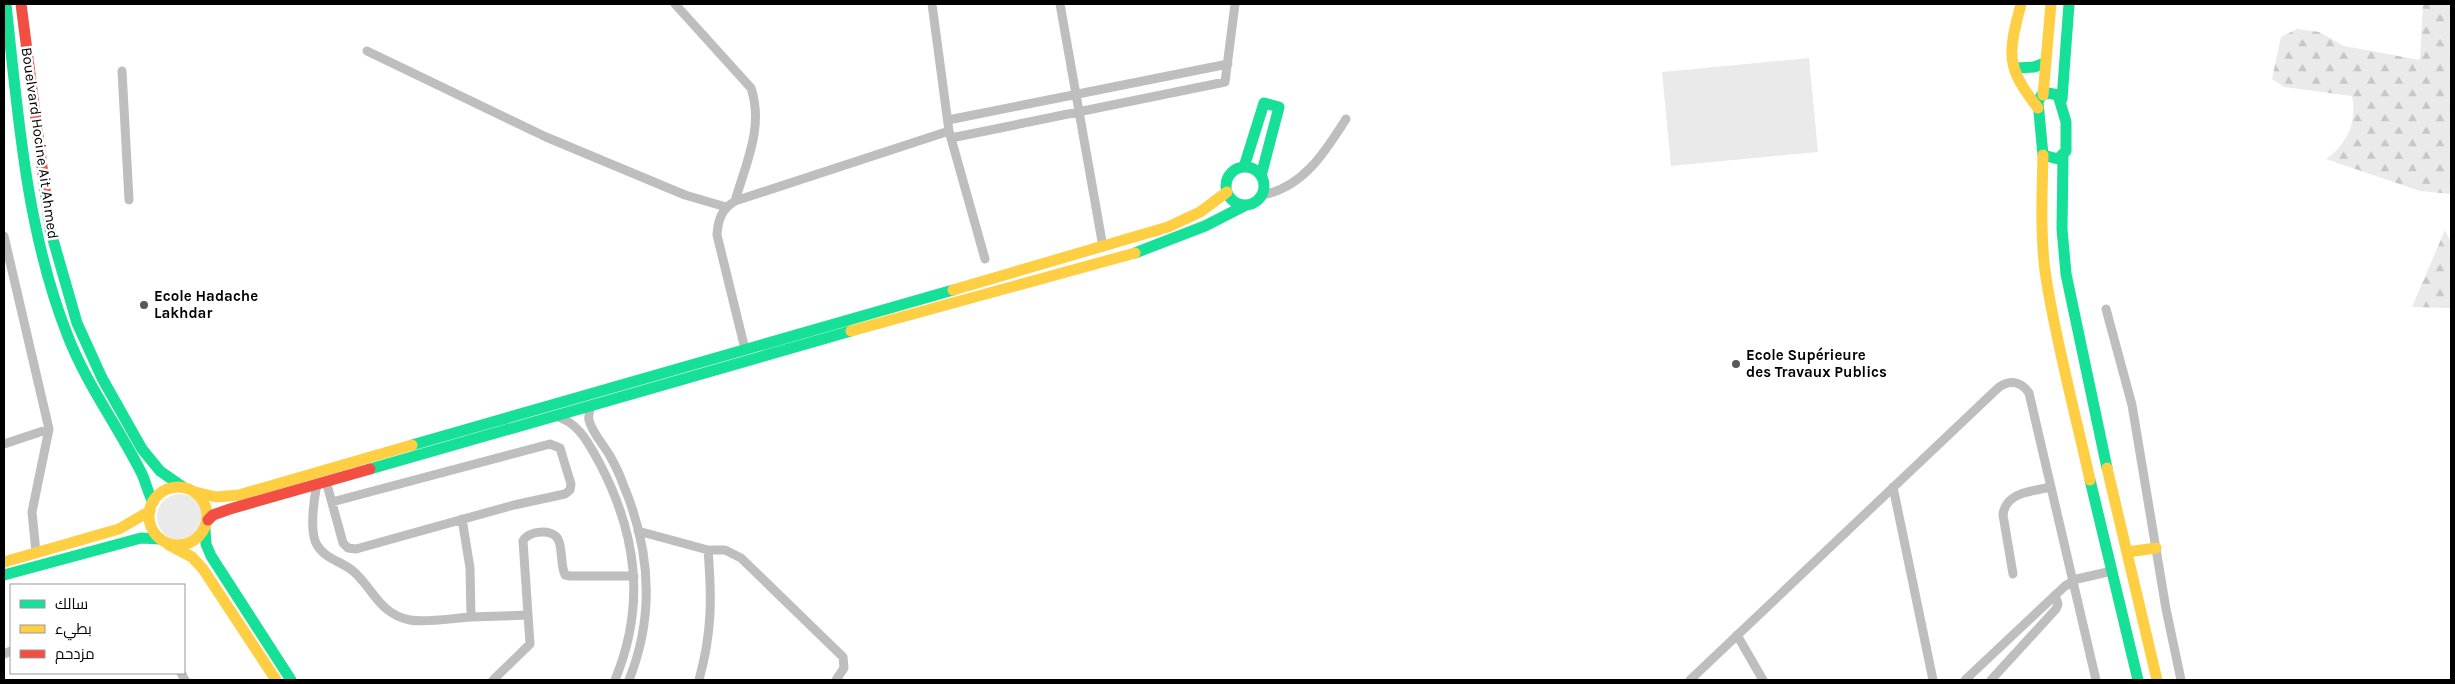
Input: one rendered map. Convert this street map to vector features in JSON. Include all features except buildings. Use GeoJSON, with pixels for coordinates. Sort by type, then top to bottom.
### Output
{"type":"FeatureCollection","features":[{"type":"Feature","properties":{"kind":"main road","name":"Bouelvard Hocine Ait Ahmed"},"geometry":{"type":"LineString","coordinates":[[6,4],[6,17],[32,210],[50,284],[79,361],[106,415],[143,477],[151,507]]}},
{"type":"Feature","properties":{"kind":"main road"},"geometry":{"type":"LineString","coordinates":[[21,4],[50,228],[77,323],[102,378],[142,449],[160,471],[183,487],[216,497],[238,495],[1102,247],[1153,231],[1206,210],[1227,192]]}},
{"type":"Feature","properties":{"kind":"main road"},"geometry":{"type":"LineString","coordinates":[[2021,4],[2010,44],[2014,64],[2040,100]]}},
{"type":"Feature","properties":{"kind":"main road"},"geometry":{"type":"LineString","coordinates":[[2051,4],[2040,100],[2043,154],[2042,211],[2046,276],[2065,373],[2138,680]]}},
{"type":"Feature","properties":{"kind":"main road"},"geometry":{"type":"LineString","coordinates":[[2069,4],[2062,99],[2067,146],[2063,156],[2062,229],[2066,274],[2105,461],[2157,680]]}},
{"type":"Feature","properties":{"kind":"main road"},"geometry":{"type":"LineString","coordinates":[[2014,64],[2034,67],[2045,63]]}},
{"type":"Feature","properties":{"kind":"main road"},"geometry":{"type":"LineString","coordinates":[[2040,100],[2054,93],[2062,99]]}},
{"type":"Feature","properties":{"kind":"main road"},"geometry":{"type":"LineString","coordinates":[[1244,166],[1264,103],[1279,107],[1261,176]]}},
{"type":"Feature","properties":{"kind":"main road"},"geometry":{"type":"LineString","coordinates":[[2043,154],[2054,159],[2063,156]]}},
{"type":"Feature","properties":{"kind":"main road"},"geometry":{"type":"LineString","coordinates":[[4,575],[141,538],[179,546],[190,544],[198,538],[213,515],[230,509],[591,405],[1154,247],[1205,226],[1258,200],[1262,195],[1264,182],[1257,171],[1244,166],[1229,175],[1226,186],[1227,192],[1234,202],[1246,205]]}},
{"type":"Feature","properties":{"kind":"main road"},"geometry":{"type":"LineString","coordinates":[[4,562],[119,529],[151,507],[166,490],[183,487]]}},
{"type":"Feature","properties":{"kind":"main road"},"geometry":{"type":"LineString","coordinates":[[195,492],[203,500],[207,509],[206,544],[211,556],[291,680]]}},
{"type":"Feature","properties":{"kind":"main road"},"geometry":{"type":"LineString","coordinates":[[151,507],[151,526],[164,542],[192,558],[203,569],[276,680]]}},
{"type":"Feature","properties":{"kind":"main road"},"geometry":{"type":"LineString","coordinates":[[2127,552],[2156,548]]}},
{"type":"Feature","properties":{"kind":"street"},"geometry":{"type":"LineString","coordinates":[[675,4],[751,88],[756,103],[756,133],[735,201]]}},
{"type":"Feature","properties":{"kind":"street"},"geometry":{"type":"LineString","coordinates":[[932,4],[950,135],[985,260]]}},
{"type":"Feature","properties":{"kind":"street"},"geometry":{"type":"LineString","coordinates":[[1060,4],[1102,247]]}},
{"type":"Feature","properties":{"kind":"street"},"geometry":{"type":"LineString","coordinates":[[745,348],[717,235],[720,216],[726,207],[735,201],[950,135],[1079,112],[1225,82],[1235,4]]}},
{"type":"Feature","properties":{"kind":"street"},"geometry":{"type":"LineString","coordinates":[[367,51],[546,137],[685,195],[726,207]]}},
{"type":"Feature","properties":{"kind":"street"},"geometry":{"type":"LineString","coordinates":[[948,120],[1228,64]]}},
{"type":"Feature","properties":{"kind":"street"},"geometry":{"type":"LineString","coordinates":[[122,71],[129,200]]}},
{"type":"Feature","properties":{"kind":"street"},"geometry":{"type":"LineString","coordinates":[[1262,195],[1282,189],[1308,172],[1328,147],[1346,119]]}},
{"type":"Feature","properties":{"kind":"street"},"geometry":{"type":"LineString","coordinates":[[4,241],[49,429],[32,512],[36,553]]}},
{"type":"Feature","properties":{"kind":"street"},"geometry":{"type":"LineString","coordinates":[[2106,309],[2132,405],[2173,647],[2181,680]]}},
{"type":"Feature","properties":{"kind":"street"},"geometry":{"type":"LineString","coordinates":[[1690,680],[1998,388],[2008,382],[2020,384],[2029,393],[2096,680]]}},
{"type":"Feature","properties":{"kind":"street"},"geometry":{"type":"LineString","coordinates":[[591,405],[590,422],[611,457],[623,483],[644,552],[647,582],[646,610],[642,640],[629,680]]}},
{"type":"Feature","properties":{"kind":"street"},"geometry":{"type":"LineString","coordinates":[[555,416],[566,419],[576,426],[594,452],[620,508],[628,535],[634,576],[632,631],[615,680]]}},
{"type":"Feature","properties":{"kind":"street"},"geometry":{"type":"LineString","coordinates":[[4,444],[49,429]]}},
{"type":"Feature","properties":{"kind":"street"},"geometry":{"type":"LineString","coordinates":[[321,483],[332,502],[343,543],[348,548],[356,549],[462,519],[565,494],[570,490],[571,484],[560,448],[550,444],[332,502]]}},
{"type":"Feature","properties":{"kind":"street"},"geometry":{"type":"LineString","coordinates":[[321,483],[313,524],[316,544],[326,556],[355,572],[374,598],[385,608],[411,620],[528,615]]}},
{"type":"Feature","properties":{"kind":"street"},"geometry":{"type":"LineString","coordinates":[[1894,486],[1933,680]]}},
{"type":"Feature","properties":{"kind":"street"},"geometry":{"type":"LineString","coordinates":[[2013,574],[2003,515],[2005,506],[2015,496],[2051,487]]}},
{"type":"Feature","properties":{"kind":"street"},"geometry":{"type":"LineString","coordinates":[[462,519],[470,568],[471,617]]}},
{"type":"Feature","properties":{"kind":"street"},"geometry":{"type":"LineString","coordinates":[[638,531],[708,550],[725,550],[741,558],[843,657],[844,668],[836,680]]}},
{"type":"Feature","properties":{"kind":"street"},"geometry":{"type":"LineString","coordinates":[[493,680],[530,644],[523,541],[528,534],[550,532],[555,535],[559,540],[565,575],[634,576]]}},
{"type":"Feature","properties":{"kind":"street"},"geometry":{"type":"LineString","coordinates":[[699,680],[711,622],[712,599],[708,550]]}},
{"type":"Feature","properties":{"kind":"street"},"geometry":{"type":"LineString","coordinates":[[1965,680],[2054,595],[2073,580],[2112,571]]}},
{"type":"Feature","properties":{"kind":"street"},"geometry":{"type":"LineString","coordinates":[[1991,680],[2056,609],[2058,604],[2054,595]]}},
{"type":"Feature","properties":{"kind":"street"},"geometry":{"type":"LineString","coordinates":[[1738,635],[1763,680]]}},
{"type":"Feature","properties":{"kind":"green space"},"geometry":{"type":"Polygon","coordinates":[[[2423,4],[2451,4],[2451,194],[2420,191],[2326,159],[2340,146],[2349,132],[2353,115],[2352,96],[2284,87],[2272,79],[2281,37],[2297,29],[2319,32],[2344,46],[2420,60],[2423,4]]]}},
{"type":"Feature","properties":{"kind":"green space"},"geometry":{"type":"Polygon","coordinates":[[[1809,58],[1818,152],[1671,166],[1662,72],[1809,58]]]}},
{"type":"Feature","properties":{"kind":"green space"},"geometry":{"type":"Polygon","coordinates":[[[2445,230],[2451,243],[2451,308],[2412,307],[2445,230]]]}},
{"type":"Feature","properties":{"kind":"green space"},"geometry":{"type":"Polygon","coordinates":[[[180,494],[193,498],[199,504],[203,517],[199,530],[193,536],[180,540],[167,536],[161,530],[157,517],[161,504],[167,498],[180,494]]]}},
{"type":"Feature","properties":{"kind":"traffic: fast"},"geometry":{"type":"LineString","coordinates":[[6,4],[26,171],[33,213],[53,294],[67,334],[83,370],[142,474],[153,502]]}},
{"type":"Feature","properties":{"kind":"traffic: fast"},"geometry":{"type":"LineString","coordinates":[[2062,99],[2069,4]]}},
{"type":"Feature","properties":{"kind":"traffic: fast"},"geometry":{"type":"LineString","coordinates":[[2017,68],[2034,67],[2045,63]]}},
{"type":"Feature","properties":{"kind":"traffic: fast"},"geometry":{"type":"LineString","coordinates":[[2048,93],[2058,95],[2066,122],[2066,151],[2058,159],[2043,155],[2038,102],[2041,96],[2048,93]]}},
{"type":"Feature","properties":{"kind":"traffic: fast"},"geometry":{"type":"LineString","coordinates":[[1244,167],[1264,103],[1279,107],[1261,176]]}},
{"type":"Feature","properties":{"kind":"traffic: fast"},"geometry":{"type":"LineString","coordinates":[[2063,157],[2062,229],[2066,274],[2107,468]]}},
{"type":"Feature","properties":{"kind":"traffic: fast"},"geometry":{"type":"LineString","coordinates":[[1245,167],[1252,168],[1258,173],[1263,179],[1264,186],[1263,193],[1258,199],[1252,204],[1245,205],[1238,204],[1232,199],[1227,193],[1226,186],[1227,179],[1232,173],[1238,168],[1245,167]]}},
{"type":"Feature","properties":{"kind":"traffic: fast"},"geometry":{"type":"LineString","coordinates":[[45,190],[50,229],[77,323],[102,378],[142,449],[160,471],[183,487]]}},
{"type":"Feature","properties":{"kind":"traffic: fast"},"geometry":{"type":"LineString","coordinates":[[1135,253],[1205,226],[1246,205]]}},
{"type":"Feature","properties":{"kind":"traffic: fast"},"geometry":{"type":"LineString","coordinates":[[412,445],[953,290]]}},
{"type":"Feature","properties":{"kind":"traffic: fast"},"geometry":{"type":"LineString","coordinates":[[370,469],[851,331]]}},
{"type":"Feature","properties":{"kind":"traffic: fast"},"geometry":{"type":"LineString","coordinates":[[2090,480],[2138,680]]}},
{"type":"Feature","properties":{"kind":"traffic: fast"},"geometry":{"type":"LineString","coordinates":[[205,529],[206,544],[211,556],[291,680]]}},
{"type":"Feature","properties":{"kind":"traffic: fast"},"geometry":{"type":"LineString","coordinates":[[4,575],[141,538],[160,539]]}},
{"type":"Feature","properties":{"kind":"traffic: slow"},"geometry":{"type":"LineString","coordinates":[[2021,4],[2014,35],[2012,59],[2020,81],[2038,108]]}},
{"type":"Feature","properties":{"kind":"traffic: slow"},"geometry":{"type":"LineString","coordinates":[[2043,95],[2051,4]]}},
{"type":"Feature","properties":{"kind":"traffic: slow"},"geometry":{"type":"LineString","coordinates":[[2043,155],[2042,232],[2046,278],[2061,354],[2090,480]]}},
{"type":"Feature","properties":{"kind":"traffic: slow"},"geometry":{"type":"LineString","coordinates":[[953,290],[1168,227],[1200,212],[1227,192]]}},
{"type":"Feature","properties":{"kind":"traffic: slow"},"geometry":{"type":"LineString","coordinates":[[851,331],[1135,253]]}},
{"type":"Feature","properties":{"kind":"traffic: slow"},"geometry":{"type":"LineString","coordinates":[[195,492],[216,497],[239,495],[412,445]]}},
{"type":"Feature","properties":{"kind":"traffic: slow"},"geometry":{"type":"LineString","coordinates":[[2107,468],[2157,680]]}},
{"type":"Feature","properties":{"kind":"traffic: slow"},"geometry":{"type":"LineString","coordinates":[[178,487],[189,489],[199,495],[205,505],[207,516],[205,527],[199,537],[189,543],[178,545],[167,543],[157,537],[151,527],[149,516],[151,505],[157,495],[167,489],[178,487]]}},
{"type":"Feature","properties":{"kind":"traffic: slow"},"geometry":{"type":"LineString","coordinates":[[4,562],[119,529],[150,511]]}},
{"type":"Feature","properties":{"kind":"traffic: slow"},"geometry":{"type":"LineString","coordinates":[[169,545],[192,557],[203,569],[276,680]]}},
{"type":"Feature","properties":{"kind":"traffic: slow"},"geometry":{"type":"LineString","coordinates":[[2127,552],[2156,548]]}},
{"type":"Feature","properties":{"kind":"traffic: jam"},"geometry":{"type":"LineString","coordinates":[[21,4],[45,190]]}},
{"type":"Feature","properties":{"kind":"traffic: jam"},"geometry":{"type":"LineString","coordinates":[[208,520],[213,515],[230,509],[370,469]]}},
{"type":"Feature","properties":{"kind":"place","name":"Ecole Hadache Lakhdar"},"geometry":{"type":"Point","coordinates":[144,305]}},
{"type":"Feature","properties":{"kind":"place","name":"Ecole Supérieure des Travaux Publics"},"geometry":{"type":"Point","coordinates":[1736,364]}}]}
